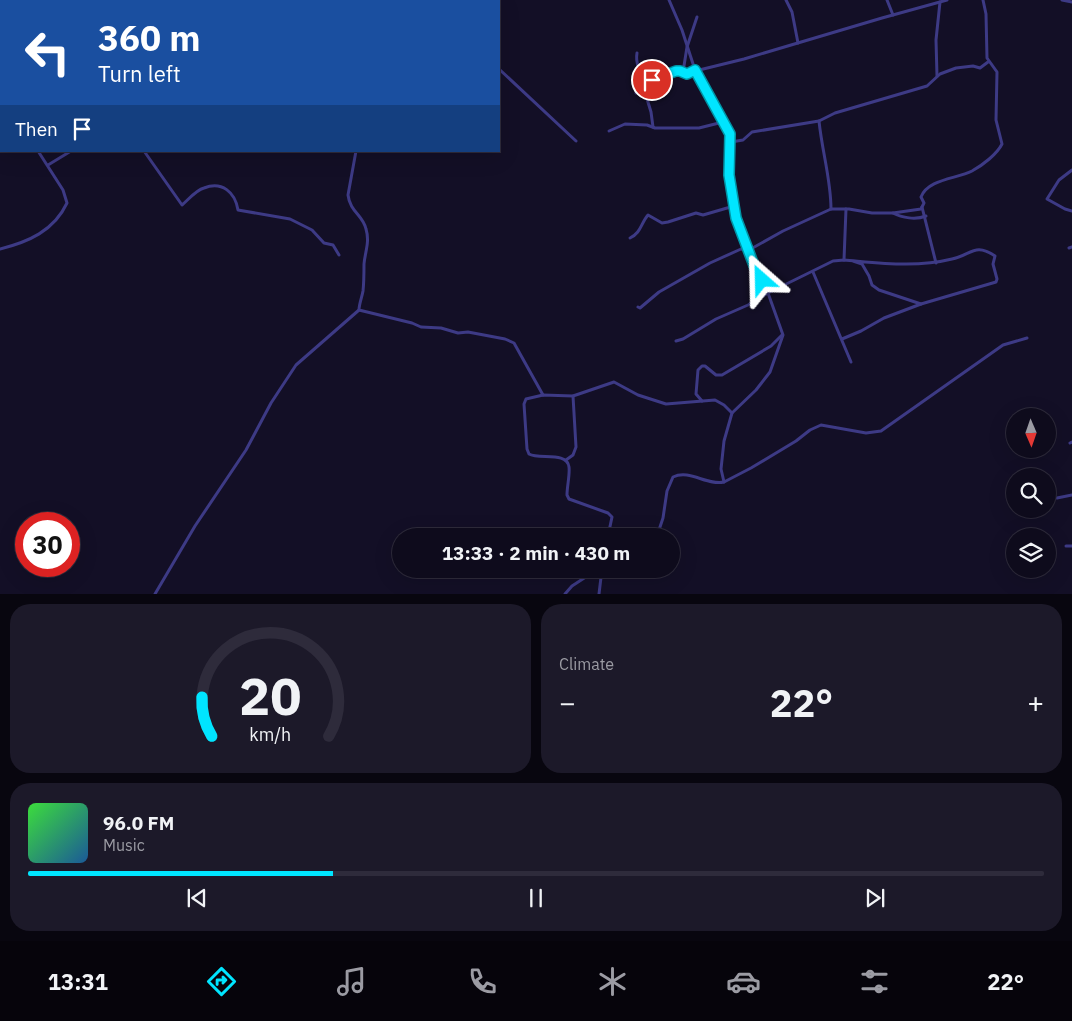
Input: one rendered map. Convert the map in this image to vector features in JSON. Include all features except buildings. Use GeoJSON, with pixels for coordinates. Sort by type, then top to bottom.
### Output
{"type":"FeatureCollection","features":[{"type":"Feature","properties":{"kind":"street"},"geometry":{"type":"LineString","coordinates":[[669,0],[695,70],[730,134],[729,175],[736,218],[755,268],[768,293],[783,335],[770,372],[756,390],[732,413],[724,441],[721,469],[724,482]]}},
{"type":"Feature","properties":{"kind":"street"},"geometry":{"type":"LineString","coordinates":[[786,0],[792,12],[798,44]]}},
{"type":"Feature","properties":{"kind":"street"},"geometry":{"type":"LineString","coordinates":[[887,0],[893,15]]}},
{"type":"Feature","properties":{"kind":"street"},"geometry":{"type":"LineString","coordinates":[[653,127],[651,112],[644,89],[644,84],[646,83],[676,71],[687,74],[695,70],[744,60],[947,0]]}},
{"type":"Feature","properties":{"kind":"street"},"geometry":{"type":"LineString","coordinates":[[936,263],[922,206],[924,203],[921,197],[924,190],[972,170],[999,150],[1002,144],[996,120],[997,72],[986,58],[986,14],[983,0]]}},
{"type":"Feature","properties":{"kind":"street"},"geometry":{"type":"LineString","coordinates":[[1062,0],[1072,2]]}},
{"type":"Feature","properties":{"kind":"street"},"geometry":{"type":"LineString","coordinates":[[937,77],[936,40],[940,2]]}},
{"type":"Feature","properties":{"kind":"street"},"geometry":{"type":"LineString","coordinates":[[683,72],[687,48],[697,17]]}},
{"type":"Feature","properties":{"kind":"street"},"geometry":{"type":"LineString","coordinates":[[637,54],[638,66],[646,83]]}},
{"type":"Feature","properties":{"kind":"street"},"geometry":{"type":"LineString","coordinates":[[730,142],[743,140],[752,132],[819,122],[835,113],[927,86],[940,74],[956,68],[973,66],[980,68],[988,62]]}},
{"type":"Feature","properties":{"kind":"street"},"geometry":{"type":"LineString","coordinates":[[500,70],[576,141]]}},
{"type":"Feature","properties":{"kind":"street"},"geometry":{"type":"LineString","coordinates":[[636,93],[644,89]]}},
{"type":"Feature","properties":{"kind":"street"},"geometry":{"type":"LineString","coordinates":[[609,131],[625,124],[699,128],[723,122]]}},
{"type":"Feature","properties":{"kind":"street"},"geometry":{"type":"LineString","coordinates":[[819,122],[831,191],[832,209]]}},
{"type":"Feature","properties":{"kind":"street"},"geometry":{"type":"LineString","coordinates":[[0,249],[20,244],[45,232],[63,212],[67,204],[63,190],[39,152]]}},
{"type":"Feature","properties":{"kind":"street"},"geometry":{"type":"LineString","coordinates":[[48,165],[69,152]]}},
{"type":"Feature","properties":{"kind":"street"},"geometry":{"type":"LineString","coordinates":[[145,152],[182,205],[202,188],[212,186],[225,188],[236,199],[238,210],[290,219],[312,230],[324,243],[333,245],[339,255]]}},
{"type":"Feature","properties":{"kind":"street"},"geometry":{"type":"LineString","coordinates":[[155,594],[195,526],[246,450],[271,403],[296,366],[359,310],[363,290],[367,240],[366,228],[351,208],[348,195],[356,152]]}},
{"type":"Feature","properties":{"kind":"street"},"geometry":{"type":"LineString","coordinates":[[1072,170],[1059,180],[1047,199],[1072,211]]}},
{"type":"Feature","properties":{"kind":"street"},"geometry":{"type":"LineString","coordinates":[[630,238],[638,232],[648,216],[662,223],[696,213],[703,215],[734,206]]}},
{"type":"Feature","properties":{"kind":"street"},"geometry":{"type":"LineString","coordinates":[[638,307],[640,308],[673,283],[710,263],[741,249],[749,250],[783,231],[832,209],[894,213],[921,208],[922,206]]}},
{"type":"Feature","properties":{"kind":"street"},"geometry":{"type":"LineString","coordinates":[[844,260],[846,209]]}},
{"type":"Feature","properties":{"kind":"street"},"geometry":{"type":"LineString","coordinates":[[894,213],[900,217],[920,218],[926,216]]}},
{"type":"Feature","properties":{"kind":"street"},"geometry":{"type":"LineString","coordinates":[[676,341],[701,330],[716,319],[748,305],[833,261],[844,260],[912,265],[954,259],[975,250],[986,250],[995,256],[993,264],[996,282],[921,304],[884,318],[842,339]]}},
{"type":"Feature","properties":{"kind":"street"},"geometry":{"type":"LineString","coordinates":[[854,261],[862,264],[872,285],[880,290],[921,304]]}},
{"type":"Feature","properties":{"kind":"street"},"geometry":{"type":"LineString","coordinates":[[813,272],[850,362]]}},
{"type":"Feature","properties":{"kind":"street"},"geometry":{"type":"LineString","coordinates":[[359,310],[421,327],[441,328],[458,333],[468,332],[514,342],[543,395]]}},
{"type":"Feature","properties":{"kind":"street"},"geometry":{"type":"LineString","coordinates":[[702,401],[696,394],[698,370],[700,368],[705,366],[716,375],[722,375],[771,346],[783,335]]}},
{"type":"Feature","properties":{"kind":"street"},"geometry":{"type":"LineString","coordinates":[[660,528],[667,491],[673,477],[687,475],[709,482],[724,482],[751,468],[821,425],[859,430],[866,433],[881,431],[1003,345],[1027,338]]}},
{"type":"Feature","properties":{"kind":"street"},"geometry":{"type":"LineString","coordinates":[[610,528],[612,517],[608,513],[569,499],[567,489],[569,465],[566,460],[560,457],[532,456],[527,449],[524,404],[526,399],[543,395],[573,396],[614,382],[638,395],[666,404],[714,400],[720,402],[732,413]]}},
{"type":"Feature","properties":{"kind":"street"},"geometry":{"type":"LineString","coordinates":[[566,460],[573,455],[576,447],[573,396]]}},
{"type":"Feature","properties":{"kind":"street"},"geometry":{"type":"LineString","coordinates":[[1057,498],[1072,495]]}},
{"type":"Feature","properties":{"kind":"street"},"geometry":{"type":"LineString","coordinates":[[1066,546],[1072,546]]}},
{"type":"Feature","properties":{"kind":"street"},"geometry":{"type":"LineString","coordinates":[[565,594],[572,586],[584,578]]}},
{"type":"Feature","properties":{"kind":"street"},"geometry":{"type":"LineString","coordinates":[[600,594],[601,578]]}},
{"type":"Feature","properties":{"kind":"route"},"geometry":{"type":"LineString","coordinates":[[652,80],[676,71],[687,74],[695,70],[730,134],[729,175],[736,218],[755,268],[762,280]]}}]}
